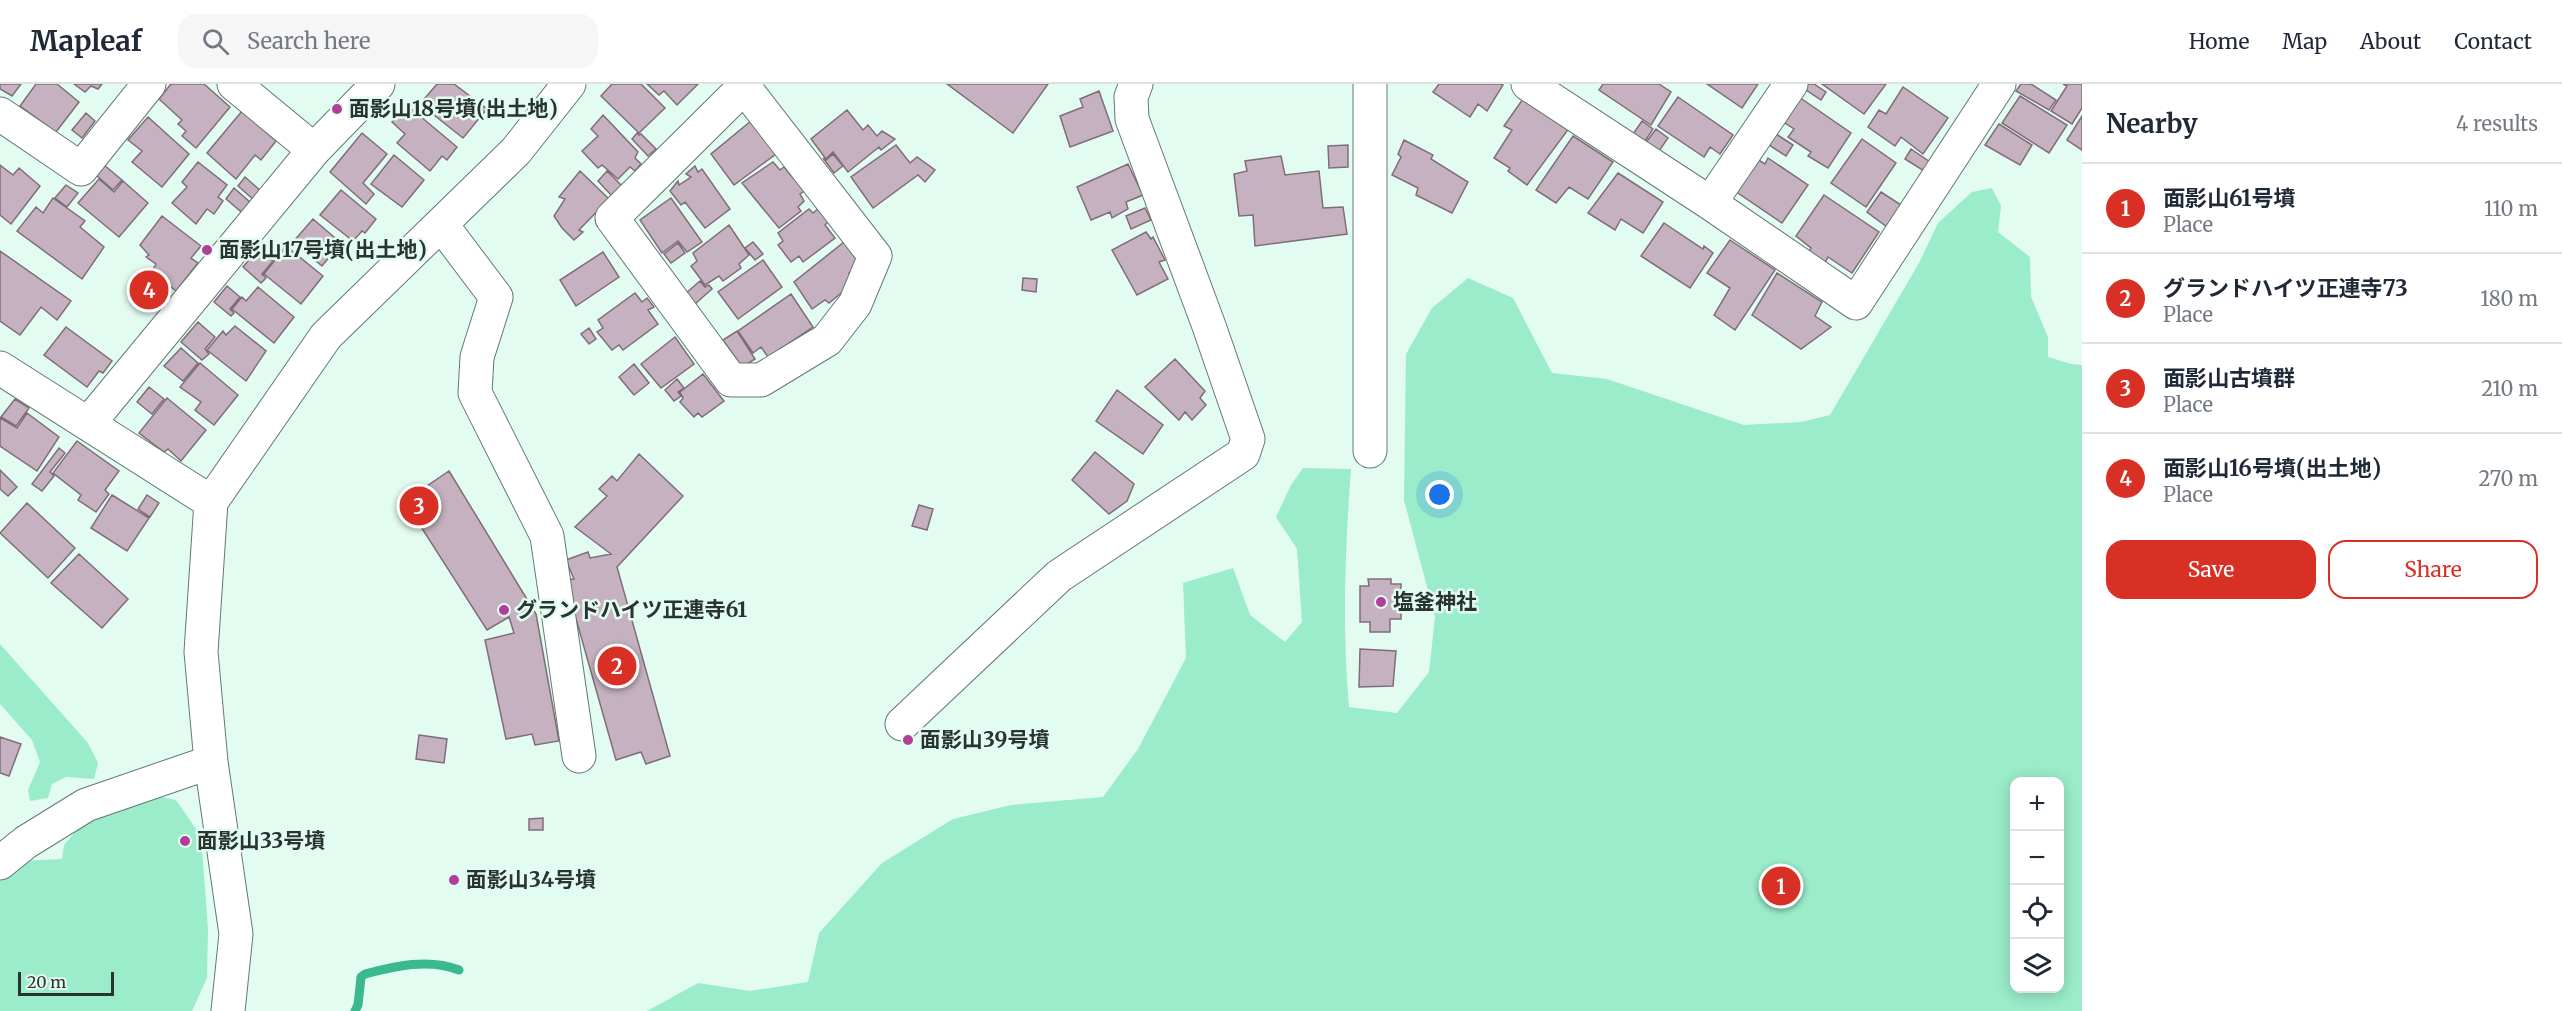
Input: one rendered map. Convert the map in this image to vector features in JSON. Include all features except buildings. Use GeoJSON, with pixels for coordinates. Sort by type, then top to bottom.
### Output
{"type":"FeatureCollection","features":[{"type":"Feature","properties":{"kind":"street"},"geometry":{"type":"LineString","coordinates":[[0,114],[81,169],[149,84]]}},
{"type":"Feature","properties":{"kind":"street"},"geometry":{"type":"LineString","coordinates":[[234,84],[314,150]]}},
{"type":"Feature","properties":{"kind":"street"},"geometry":{"type":"LineString","coordinates":[[88,424],[314,150],[378,84]]}},
{"type":"Feature","properties":{"kind":"street"},"geometry":{"type":"LineString","coordinates":[[228,1011],[236,934],[211,762],[201,652],[211,502],[326,336],[516,151],[569,84]]}},
{"type":"Feature","properties":{"kind":"street"},"geometry":{"type":"LineString","coordinates":[[902,724],[1059,576],[1243,454],[1245,449],[1248,439],[1132,119],[1131,97],[1136,84]]}},
{"type":"Feature","properties":{"kind":"street"},"geometry":{"type":"LineString","coordinates":[[1370,84],[1370,451]]}},
{"type":"Feature","properties":{"kind":"street"},"geometry":{"type":"LineString","coordinates":[[1528,84],[1570,95],[1710,203],[1856,303],[1999,84]]}},
{"type":"Feature","properties":{"kind":"street"},"geometry":{"type":"LineString","coordinates":[[1710,203],[1791,84]]}},
{"type":"Feature","properties":{"kind":"street"},"geometry":{"type":"LineString","coordinates":[[745,85],[875,256],[855,304],[827,340],[761,381],[732,380],[612,218],[745,85]]}},
{"type":"Feature","properties":{"kind":"street"},"geometry":{"type":"LineString","coordinates":[[441,224],[496,297],[477,357],[475,393],[547,536],[579,756]]}},
{"type":"Feature","properties":{"kind":"street"},"geometry":{"type":"LineString","coordinates":[[0,368],[211,502]]}},
{"type":"Feature","properties":{"kind":"street"},"geometry":{"type":"LineString","coordinates":[[0,863],[26,842],[86,805],[211,762]]}},
{"type":"Feature","properties":{"kind":"green space"},"geometry":{"type":"Polygon","coordinates":[[[1992,188],[2001,206],[1998,232],[2030,257],[2031,297],[2048,337],[2048,357],[2082,365],[2082,1011],[647,1011],[698,983],[750,991],[808,982],[819,933],[882,863],[953,819],[1011,805],[1103,797],[1138,749],[1186,658],[1183,583],[1233,568],[1250,615],[1285,642],[1302,622],[1297,549],[1276,517],[1291,485],[1303,468],[1351,469],[1345,588],[1349,707],[1397,713],[1429,672],[1435,617],[1404,500],[1406,354],[1432,308],[1468,278],[1513,298],[1552,373],[1607,379],[1744,425],[1801,422],[1830,415],[1919,263],[1938,223],[1972,192],[1992,188]]]}},
{"type":"Feature","properties":{"kind":"green space"},"geometry":{"type":"Polygon","coordinates":[[[0,644],[88,743],[98,763],[94,779],[66,777],[52,784],[48,798],[30,801],[28,790],[40,762],[32,740],[0,704],[0,644]]]}},
{"type":"Feature","properties":{"kind":"green space"},"geometry":{"type":"Polygon","coordinates":[[[157,796],[176,800],[201,836],[208,929],[207,978],[192,1011],[0,1011],[0,879],[20,861],[62,859],[64,845],[85,820],[157,796]]]}},
{"type":"Feature","properties":{"kind":"waterway"},"geometry":{"type":"LineString","coordinates":[[355,1011],[358,1005],[361,977],[365,974],[400,966],[424,964],[448,966],[459,970]]}},
{"type":"Feature","properties":{"kind":"place","name":"面影山18号墳(出土地)"},"geometry":{"type":"Point","coordinates":[337,109]}},
{"type":"Feature","properties":{"kind":"place","name":"面影山17号墳(出土地)"},"geometry":{"type":"Point","coordinates":[207,250]}},
{"type":"Feature","properties":{"kind":"place","name":"面影山16号墳(出土地)"},"geometry":{"type":"Point","coordinates":[149,290]}},
{"type":"Feature","properties":{"kind":"place","name":"面影山古墳群"},"geometry":{"type":"Point","coordinates":[419,506]}},
{"type":"Feature","properties":{"kind":"place","name":"塩釜神社"},"geometry":{"type":"Point","coordinates":[1381,602]}},
{"type":"Feature","properties":{"kind":"place","name":"グランドハイツ正連寺61"},"geometry":{"type":"Point","coordinates":[504,610]}},
{"type":"Feature","properties":{"kind":"place","name":"グランドハイツ正連寺73"},"geometry":{"type":"Point","coordinates":[617,666]}},
{"type":"Feature","properties":{"kind":"place","name":"面影山39号墳"},"geometry":{"type":"Point","coordinates":[908,740]}},
{"type":"Feature","properties":{"kind":"place","name":"面影山33号墳"},"geometry":{"type":"Point","coordinates":[185,841]}},
{"type":"Feature","properties":{"kind":"place","name":"面影山34号墳"},"geometry":{"type":"Point","coordinates":[454,880]}},
{"type":"Feature","properties":{"kind":"place","name":"面影山61号墳"},"geometry":{"type":"Point","coordinates":[1781,886]}}]}
